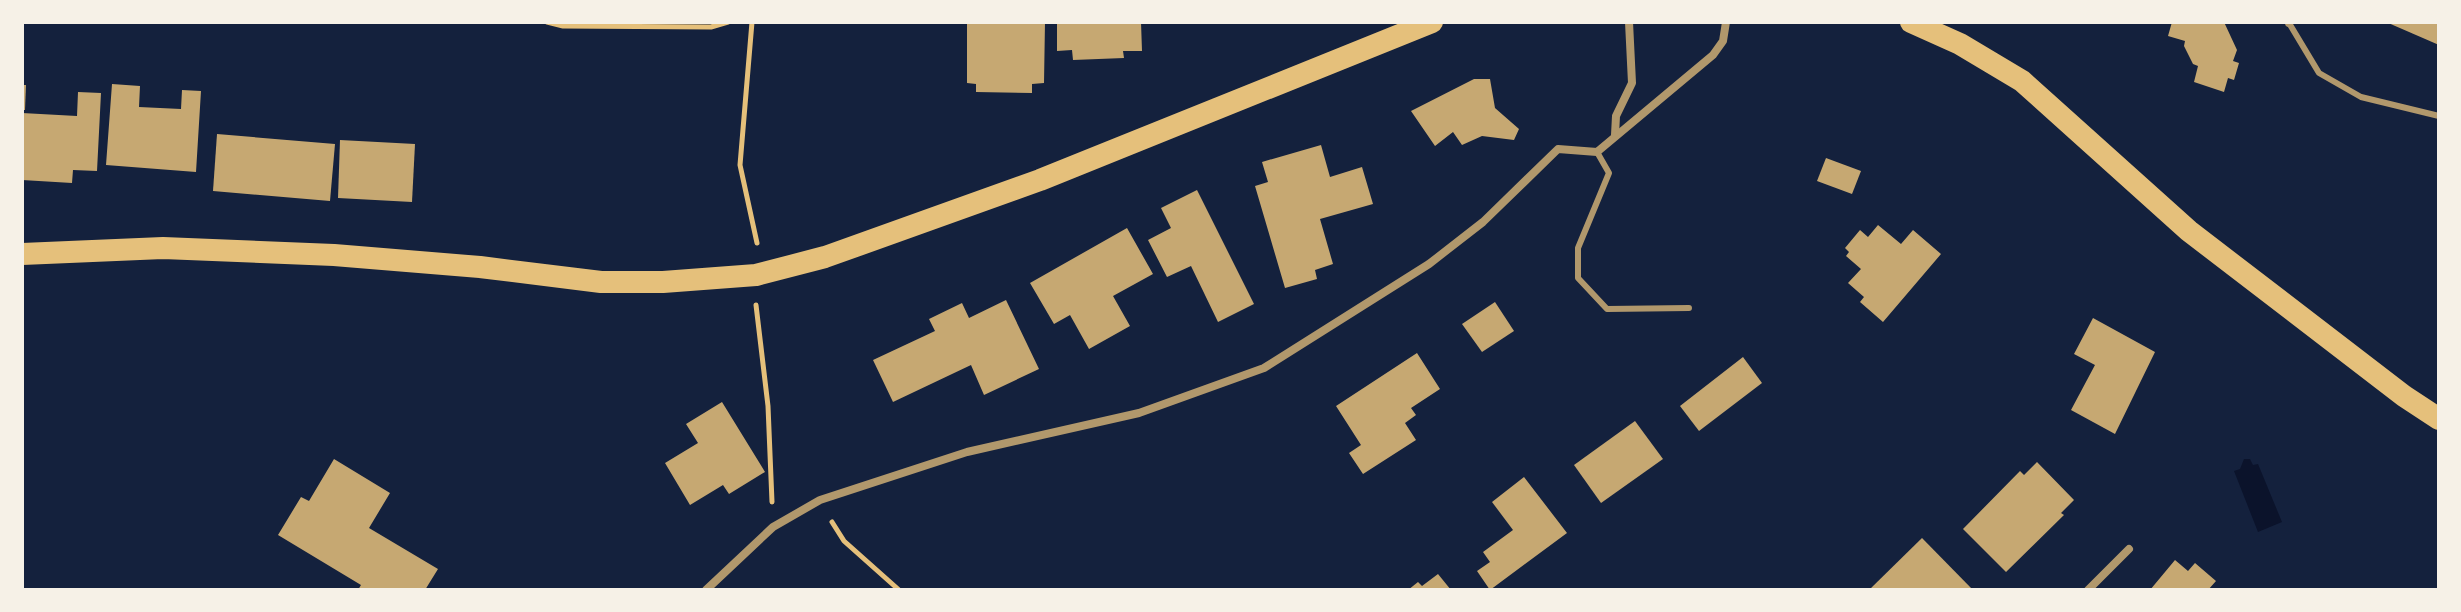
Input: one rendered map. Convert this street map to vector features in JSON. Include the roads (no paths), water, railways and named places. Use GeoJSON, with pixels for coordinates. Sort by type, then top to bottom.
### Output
{"type":"FeatureCollection","features":[{"type":"Feature","properties":{"kind":"highway"},"geometry":{"type":"LineString","coordinates":[[22,254],[163,248],[334,255],[480,267],[601,282],[663,282],[756,275],[825,257],[1040,180],[1432,22]]}},
{"type":"Feature","properties":{"kind":"highway"},"geometry":{"type":"LineString","coordinates":[[1911,22],[1960,44],[2022,81],[2189,231],[2404,396],[2439,419]]}},
{"type":"Feature","properties":{"kind":"street"},"geometry":{"type":"LineString","coordinates":[[1615,135],[1616,116],[1632,83],[1629,22]]}},
{"type":"Feature","properties":{"kind":"street"},"geometry":{"type":"LineString","coordinates":[[706,590],[773,527],[820,500],[967,452],[1139,413],[1264,368],[1429,264],[1483,222],[1558,149],[1597,152],[1713,55],[1723,41],[1726,22]]}},
{"type":"Feature","properties":{"kind":"street"},"geometry":{"type":"LineString","coordinates":[[2088,590],[2129,549]]}},
{"type":"Feature","properties":{"kind":"lane"},"geometry":{"type":"LineString","coordinates":[[2289,23],[2319,73],[2361,97],[2439,116]]}},
{"type":"Feature","properties":{"kind":"lane"},"geometry":{"type":"LineString","coordinates":[[1597,152],[1609,173],[1578,248],[1578,278],[1607,309],[1689,308]]}},
{"type":"Feature","properties":{"kind":"water"},"geometry":{"type":"Polygon","coordinates":[[[2244,459],[2250,459],[2253,465],[2258,464],[2282,522],[2258,532],[2234,471],[2240,469],[2244,459]]]}}]}
